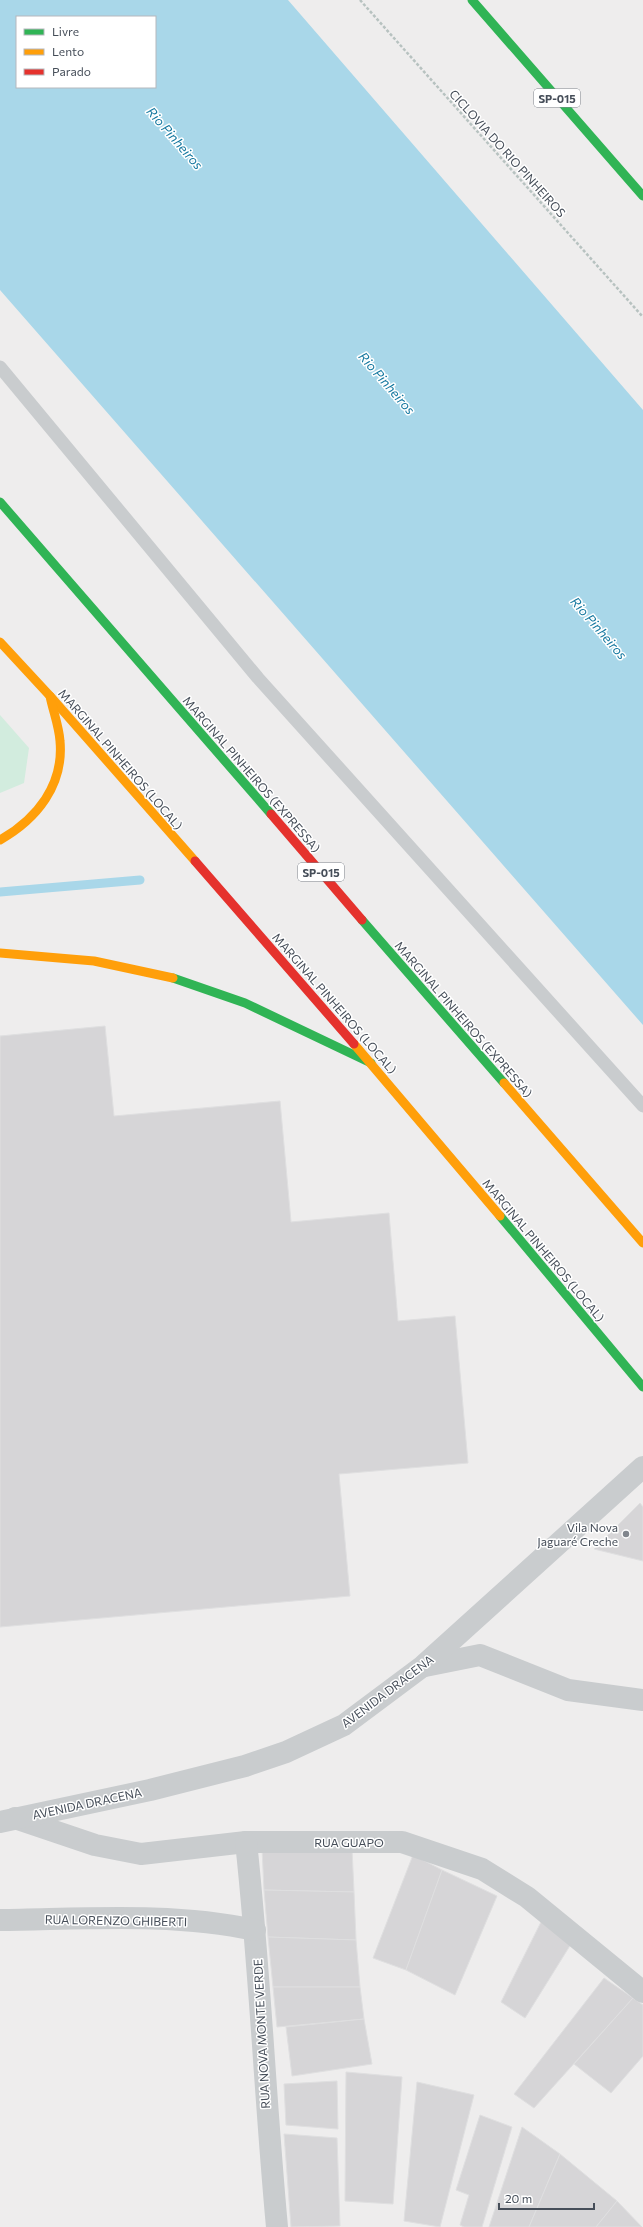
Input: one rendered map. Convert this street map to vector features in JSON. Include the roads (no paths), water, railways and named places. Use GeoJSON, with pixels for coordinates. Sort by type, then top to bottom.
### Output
{"type":"FeatureCollection","features":[{"type":"Feature","properties":{"kind":"main road","name":"SP-015"},"geometry":{"type":"LineString","coordinates":[[472,0],[643,196]]}},
{"type":"Feature","properties":{"kind":"main road","name":"MARGINAL PINHEIROS (EXPRESSA)"},"geometry":{"type":"LineString","coordinates":[[1,504],[643,1243]]}},
{"type":"Feature","properties":{"kind":"main road","name":"MARGINAL PINHEIROS (LOCAL)"},"geometry":{"type":"LineString","coordinates":[[0,642],[50,696],[371,1063],[643,1387]]}},
{"type":"Feature","properties":{"kind":"main road"},"geometry":{"type":"LineString","coordinates":[[0,840],[24,827],[39,810],[56,781],[61,763],[61,742],[50,696]]}},
{"type":"Feature","properties":{"kind":"main road"},"geometry":{"type":"LineString","coordinates":[[0,953],[33,954],[99,961],[182,981],[244,1003],[371,1063]]}},
{"type":"Feature","properties":{"kind":"street","name":"AVENIDA DRACENA"},"geometry":{"type":"LineString","coordinates":[[7,1820],[150,1790],[245,1766],[286,1752],[344,1725],[423,1666],[643,1467]]}},
{"type":"Feature","properties":{"kind":"street"},"geometry":{"type":"LineString","coordinates":[[423,1666],[480,1654],[568,1690],[643,1700]]}},
{"type":"Feature","properties":{"kind":"street","name":"RUA GUAPO"},"geometry":{"type":"LineString","coordinates":[[7,1820],[95,1846],[141,1854],[246,1842],[402,1842],[482,1869],[527,1897],[643,1992]]}},
{"type":"Feature","properties":{"kind":"street","name":"RUA NOVA MONTE VERDE"},"geometry":{"type":"LineString","coordinates":[[246,1842],[255,1930],[266,2115],[276,2227]]}},
{"type":"Feature","properties":{"kind":"street","name":"RUA LORENZO GHIBERTI"},"geometry":{"type":"LineString","coordinates":[[0,1920],[122,1918],[227,1924],[255,1930]]}},
{"type":"Feature","properties":{"kind":"lane"},"geometry":{"type":"LineString","coordinates":[[0,367],[258,678],[643,1106]]}},
{"type":"Feature","properties":{"kind":"water","name":"Rio Pinheiros"},"geometry":{"type":"Polygon","coordinates":[[[0,0],[288,0],[643,410],[643,1025],[0,290],[0,0]]]}},
{"type":"Feature","properties":{"kind":"waterway"},"geometry":{"type":"LineString","coordinates":[[0,892],[140,880]]}},
{"type":"Feature","properties":{"kind":"place","name":"Vila Nova Jaguaré Creche"},"geometry":{"type":"Point","coordinates":[626,1534]}}]}
